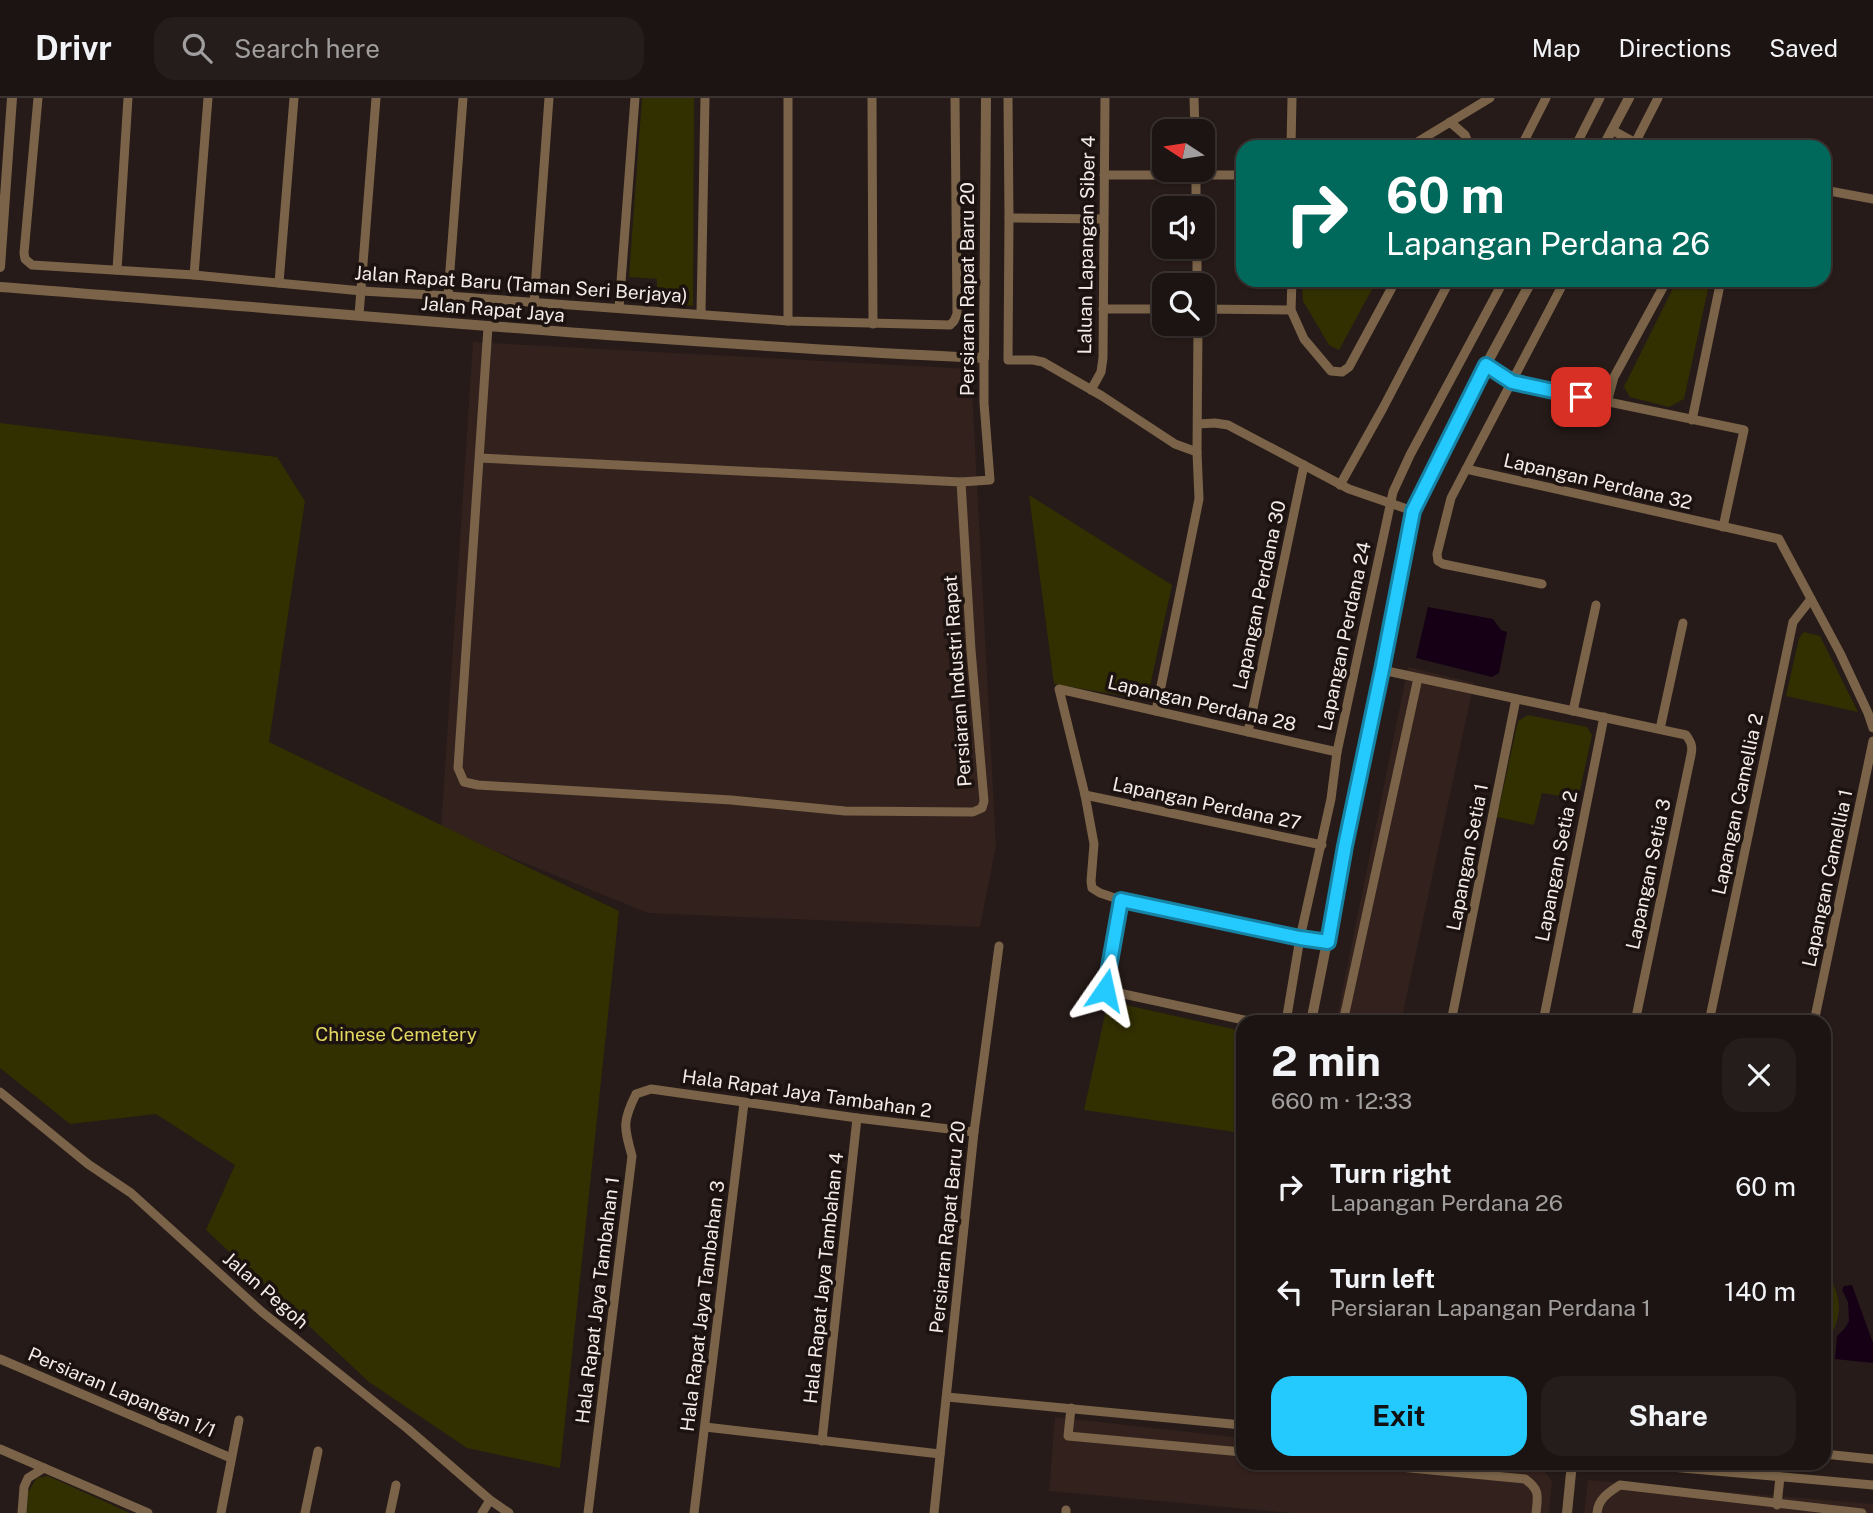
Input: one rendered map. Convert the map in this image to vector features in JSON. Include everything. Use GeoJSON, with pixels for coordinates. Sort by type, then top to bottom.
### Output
{"type":"FeatureCollection","features":[{"type":"Feature","properties":{"kind":"street"},"geometry":{"type":"LineString","coordinates":[[0,267],[12,98]]}},
{"type":"Feature","properties":{"kind":"street","name":"Jalan Rapat Baru (Taman Seri Berjaya)"},"geometry":{"type":"LineString","coordinates":[[38,98],[25,259],[32,265],[788,321],[950,325],[957,314],[955,98]]}},
{"type":"Feature","properties":{"kind":"street"},"geometry":{"type":"LineString","coordinates":[[117,270],[128,98]]}},
{"type":"Feature","properties":{"kind":"street"},"geometry":{"type":"LineString","coordinates":[[194,275],[208,98]]}},
{"type":"Feature","properties":{"kind":"street"},"geometry":{"type":"LineString","coordinates":[[279,283],[294,98]]}},
{"type":"Feature","properties":{"kind":"street"},"geometry":{"type":"LineString","coordinates":[[359,315],[376,98]]}},
{"type":"Feature","properties":{"kind":"street"},"geometry":{"type":"LineString","coordinates":[[448,296],[463,98]]}},
{"type":"Feature","properties":{"kind":"street"},"geometry":{"type":"LineString","coordinates":[[534,303],[549,98]]}},
{"type":"Feature","properties":{"kind":"street"},"geometry":{"type":"LineString","coordinates":[[619,308],[635,98]]}},
{"type":"Feature","properties":{"kind":"street"},"geometry":{"type":"LineString","coordinates":[[701,313],[705,98]]}},
{"type":"Feature","properties":{"kind":"street"},"geometry":{"type":"LineString","coordinates":[[788,98],[788,321]]}},
{"type":"Feature","properties":{"kind":"street"},"geometry":{"type":"LineString","coordinates":[[872,98],[873,324]]}},
{"type":"Feature","properties":{"kind":"street","name":"Persiaran Rapat Baru 20"},"geometry":{"type":"LineString","coordinates":[[961,482],[990,480],[984,403],[986,98]]}},
{"type":"Feature","properties":{"kind":"street"},"geometry":{"type":"LineString","coordinates":[[1008,98],[1008,360],[1043,362],[1175,444],[1197,452]]}},
{"type":"Feature","properties":{"kind":"street","name":"Laluan Lapangan Siber 4"},"geometry":{"type":"LineString","coordinates":[[1091,390],[1102,365],[1105,98]]}},
{"type":"Feature","properties":{"kind":"street"},"geometry":{"type":"LineString","coordinates":[[1194,98],[1195,119]]}},
{"type":"Feature","properties":{"kind":"street"},"geometry":{"type":"LineString","coordinates":[[1291,140],[1292,100],[1302,98]]}},
{"type":"Feature","properties":{"kind":"street"},"geometry":{"type":"LineString","coordinates":[[1420,140],[1490,98]]}},
{"type":"Feature","properties":{"kind":"street"},"geometry":{"type":"LineString","coordinates":[[1525,140],[1546,98]]}},
{"type":"Feature","properties":{"kind":"street"},"geometry":{"type":"LineString","coordinates":[[1579,140],[1600,98]]}},
{"type":"Feature","properties":{"kind":"street"},"geometry":{"type":"LineString","coordinates":[[1607,140],[1629,98]]}},
{"type":"Feature","properties":{"kind":"street"},"geometry":{"type":"LineString","coordinates":[[1640,140],[1658,98]]}},
{"type":"Feature","properties":{"kind":"street"},"geometry":{"type":"LineString","coordinates":[[1450,122],[1465,135],[1467,140]]}},
{"type":"Feature","properties":{"kind":"street"},"geometry":{"type":"LineString","coordinates":[[1612,130],[1628,140]]}},
{"type":"Feature","properties":{"kind":"street"},"geometry":{"type":"LineString","coordinates":[[1104,174],[1152,173]]}},
{"type":"Feature","properties":{"kind":"street"},"geometry":{"type":"LineString","coordinates":[[1215,173],[1236,175]]}},
{"type":"Feature","properties":{"kind":"street"},"geometry":{"type":"LineString","coordinates":[[1831,191],[1873,199]]}},
{"type":"Feature","properties":{"kind":"street"},"geometry":{"type":"LineString","coordinates":[[1009,218],[1103,219]]}},
{"type":"Feature","properties":{"kind":"street","name":"Jalan Rapat Jaya"},"geometry":{"type":"LineString","coordinates":[[0,287],[488,327],[984,358]]}},
{"type":"Feature","properties":{"kind":"street"},"geometry":{"type":"LineString","coordinates":[[1292,287],[1291,310],[1304,339],[1331,371],[1342,372],[1349,367],[1392,287]]}},
{"type":"Feature","properties":{"kind":"street"},"geometry":{"type":"LineString","coordinates":[[1340,485],[1446,287]]}},
{"type":"Feature","properties":{"kind":"street","name":"Lapangan Perdana 24"},"geometry":{"type":"LineString","coordinates":[[1287,1015],[1300,938],[1322,845],[1338,752],[1393,492],[1500,287]]}},
{"type":"Feature","properties":{"kind":"street"},"geometry":{"type":"LineString","coordinates":[[1312,1015],[1413,511],[1528,287]]}},
{"type":"Feature","properties":{"kind":"street"},"geometry":{"type":"LineString","coordinates":[[1542,583],[1443,564],[1438,561],[1437,554],[1451,498],[1560,287]]}},
{"type":"Feature","properties":{"kind":"street"},"geometry":{"type":"LineString","coordinates":[[1606,402],[1614,377],[1663,287]]}},
{"type":"Feature","properties":{"kind":"street"},"geometry":{"type":"LineString","coordinates":[[1692,419],[1720,287]]}},
{"type":"Feature","properties":{"kind":"street"},"geometry":{"type":"LineString","coordinates":[[1103,309],[1152,309]]}},
{"type":"Feature","properties":{"kind":"street"},"geometry":{"type":"LineString","coordinates":[[1215,309],[1291,310]]}},
{"type":"Feature","properties":{"kind":"street","name":"Persiaran Industri Rapat"},"geometry":{"type":"LineString","coordinates":[[488,327],[458,768],[464,782],[732,800],[845,811],[972,812],[982,808],[984,801],[971,650],[961,482]]}},
{"type":"Feature","properties":{"kind":"street"},"geometry":{"type":"LineString","coordinates":[[1156,711],[1199,499],[1198,336]]}},
{"type":"Feature","properties":{"kind":"street"},"geometry":{"type":"LineString","coordinates":[[1486,365],[1512,382],[1744,430],[1723,527],[1779,539],[1840,653],[1873,728]]}},
{"type":"Feature","properties":{"kind":"street"},"geometry":{"type":"LineString","coordinates":[[1198,424],[1228,425],[1340,485],[1413,511]]}},
{"type":"Feature","properties":{"kind":"street"},"geometry":{"type":"LineString","coordinates":[[480,458],[961,482]]}},
{"type":"Feature","properties":{"kind":"street","name":"Lapangan Perdana 30"},"geometry":{"type":"LineString","coordinates":[[1248,732],[1304,465]]}},
{"type":"Feature","properties":{"kind":"street","name":"Lapangan Perdana 32"},"geometry":{"type":"LineString","coordinates":[[1466,469],[1723,527]]}},
{"type":"Feature","properties":{"kind":"street","name":"Lapangan Camellia 2"},"geometry":{"type":"LineString","coordinates":[[1710,1015],[1793,622],[1811,598]]}},
{"type":"Feature","properties":{"kind":"street"},"geometry":{"type":"LineString","coordinates":[[1573,711],[1596,605]]}},
{"type":"Feature","properties":{"kind":"street"},"geometry":{"type":"LineString","coordinates":[[1382,670],[1660,729],[1683,623]]}},
{"type":"Feature","properties":{"kind":"street"},"geometry":{"type":"LineString","coordinates":[[1345,1015],[1418,678]]}},
{"type":"Feature","properties":{"kind":"street","name":"Lapangan Perdana 28"},"geometry":{"type":"LineString","coordinates":[[1085,796],[1059,689],[1338,752]]}},
{"type":"Feature","properties":{"kind":"street","name":"Lapangan Setia 1"},"geometry":{"type":"LineString","coordinates":[[1452,1015],[1516,699]]}},
{"type":"Feature","properties":{"kind":"street","name":"Lapangan Setia 2"},"geometry":{"type":"LineString","coordinates":[[1544,1015],[1604,717]]}},
{"type":"Feature","properties":{"kind":"street","name":"Lapangan Setia 3"},"geometry":{"type":"LineString","coordinates":[[1636,1015],[1693,746],[1686,735],[1660,729]]}},
{"type":"Feature","properties":{"kind":"street","name":"Lapangan Camellia 1"},"geometry":{"type":"LineString","coordinates":[[1815,1015],[1873,741]]}},
{"type":"Feature","properties":{"kind":"street"},"geometry":{"type":"LineString","coordinates":[[1085,796],[1094,844],[1092,888],[1100,893],[1121,900],[1328,942]]}},
{"type":"Feature","properties":{"kind":"street","name":"Lapangan Perdana 27"},"geometry":{"type":"LineString","coordinates":[[1085,796],[1322,845]]}},
{"type":"Feature","properties":{"kind":"street"},"geometry":{"type":"LineString","coordinates":[[1121,900],[1105,990],[1236,1018]]}},
{"type":"Feature","properties":{"kind":"street","name":"Persiaran Rapat Baru 20"},"geometry":{"type":"LineString","coordinates":[[934,1513],[974,1132],[999,946]]}},
{"type":"Feature","properties":{"kind":"street","name":"Hala Rapat Jaya Tambahan 2"},"geometry":{"type":"LineString","coordinates":[[636,1094],[651,1089],[974,1132]]}},
{"type":"Feature","properties":{"kind":"street","name":"Jalan Pegoh"},"geometry":{"type":"LineString","coordinates":[[0,1092],[88,1164],[131,1193],[262,1312],[509,1513]]}},
{"type":"Feature","properties":{"kind":"street","name":"Hala Rapat Jaya Tambahan 1"},"geometry":{"type":"LineString","coordinates":[[588,1513],[632,1156],[624,1128],[627,1112],[636,1094]]}},
{"type":"Feature","properties":{"kind":"street","name":"Hala Rapat Jaya Tambahan 3"},"geometry":{"type":"LineString","coordinates":[[694,1513],[744,1103]]}},
{"type":"Feature","properties":{"kind":"street","name":"Hala Rapat Jaya Tambahan 4"},"geometry":{"type":"LineString","coordinates":[[822,1441],[857,1118]]}},
{"type":"Feature","properties":{"kind":"street","name":"Persiaran Lapangan 1/1"},"geometry":{"type":"LineString","coordinates":[[0,1359],[231,1458]]}},
{"type":"Feature","properties":{"kind":"street"},"geometry":{"type":"LineString","coordinates":[[947,1396],[1236,1423]]}},
{"type":"Feature","properties":{"kind":"street"},"geometry":{"type":"LineString","coordinates":[[1071,1408],[1068,1436],[1236,1451]]}},
{"type":"Feature","properties":{"kind":"street"},"geometry":{"type":"LineString","coordinates":[[220,1513],[239,1420]]}},
{"type":"Feature","properties":{"kind":"street"},"geometry":{"type":"LineString","coordinates":[[705,1427],[940,1454]]}},
{"type":"Feature","properties":{"kind":"street"},"geometry":{"type":"LineString","coordinates":[[0,1449],[148,1513]]}},
{"type":"Feature","properties":{"kind":"street"},"geometry":{"type":"LineString","coordinates":[[305,1513],[318,1451]]}},
{"type":"Feature","properties":{"kind":"street"},"geometry":{"type":"LineString","coordinates":[[1831,1455],[1873,1459]]}},
{"type":"Feature","properties":{"kind":"street"},"geometry":{"type":"LineString","coordinates":[[22,1513],[24,1488],[28,1478],[44,1468]]}},
{"type":"Feature","properties":{"kind":"street"},"geometry":{"type":"LineString","coordinates":[[1436,1470],[1525,1479],[1535,1487],[1538,1494],[1536,1513]]}},
{"type":"Feature","properties":{"kind":"street"},"geometry":{"type":"LineString","coordinates":[[1567,1513],[1571,1470]]}},
{"type":"Feature","properties":{"kind":"street"},"geometry":{"type":"LineString","coordinates":[[1743,1470],[1780,1477],[1873,1485]]}},
{"type":"Feature","properties":{"kind":"street"},"geometry":{"type":"LineString","coordinates":[[1777,1504],[1780,1477]]}},
{"type":"Feature","properties":{"kind":"street"},"geometry":{"type":"LineString","coordinates":[[390,1513],[396,1485]]}},
{"type":"Feature","properties":{"kind":"street"},"geometry":{"type":"LineString","coordinates":[[1597,1513],[1597,1505],[1620,1485],[1862,1513]]}},
{"type":"Feature","properties":{"kind":"street"},"geometry":{"type":"LineString","coordinates":[[482,1513],[490,1500]]}},
{"type":"Feature","properties":{"kind":"shaded area"},"geometry":{"type":"Polygon","coordinates":[[[473,342],[971,369],[996,846],[980,927],[648,913],[441,829],[473,342]]]}},
{"type":"Feature","properties":{"kind":"shaded area"},"geometry":{"type":"Polygon","coordinates":[[[1428,607],[1493,619],[1501,630],[1507,632],[1499,673],[1492,677],[1416,658],[1428,607]]]}},
{"type":"Feature","properties":{"kind":"shaded area"},"geometry":{"type":"Polygon","coordinates":[[[1408,667],[1474,683],[1403,1015],[1337,1015],[1408,667]]]}},
{"type":"Feature","properties":{"kind":"shaded area"},"geometry":{"type":"Polygon","coordinates":[[[1852,1285],[1873,1343],[1873,1363],[1835,1359],[1837,1336],[1849,1321],[1848,1302],[1842,1290],[1844,1286],[1852,1285]]]}},
{"type":"Feature","properties":{"kind":"shaded area"},"geometry":{"type":"Polygon","coordinates":[[[1055,1417],[1236,1437],[1236,1470],[1543,1470],[1552,1481],[1549,1513],[1290,1513],[1049,1491],[1055,1417]]]}},
{"type":"Feature","properties":{"kind":"shaded area"},"geometry":{"type":"Polygon","coordinates":[[[1588,1480],[1873,1504],[1873,1513],[1584,1513],[1588,1480]]]}},
{"type":"Feature","properties":{"kind":"green space"},"geometry":{"type":"Polygon","coordinates":[[[642,98],[694,98],[693,306],[657,303],[657,279],[629,277],[642,98]]]}},
{"type":"Feature","properties":{"kind":"green space"},"geometry":{"type":"Polygon","coordinates":[[[1302,287],[1373,287],[1339,350],[1329,345],[1303,301],[1302,287]]]}},
{"type":"Feature","properties":{"kind":"green space"},"geometry":{"type":"Polygon","coordinates":[[[1674,287],[1708,287],[1684,399],[1669,407],[1630,397],[1624,387],[1674,287]]]}},
{"type":"Feature","properties":{"kind":"green space","name":"Chinese Cemetery"},"geometry":{"type":"Polygon","coordinates":[[[0,423],[277,457],[305,501],[269,742],[619,911],[560,1468],[467,1448],[369,1382],[206,1230],[235,1165],[156,1114],[70,1124],[0,1068],[0,423]]]}},
{"type":"Feature","properties":{"kind":"green space"},"geometry":{"type":"Polygon","coordinates":[[[1029,495],[1172,585],[1147,700],[1054,684],[1029,495]]]}},
{"type":"Feature","properties":{"kind":"green space"},"geometry":{"type":"Polygon","coordinates":[[[1804,632],[1820,636],[1858,712],[1786,696],[1799,638],[1804,632]]]}},
{"type":"Feature","properties":{"kind":"green space"},"geometry":{"type":"Polygon","coordinates":[[[1528,715],[1587,727],[1592,735],[1578,799],[1542,793],[1534,825],[1497,817],[1518,721],[1528,715]]]}},
{"type":"Feature","properties":{"kind":"green space"},"geometry":{"type":"Polygon","coordinates":[[[1108,1001],[1236,1030],[1236,1132],[1084,1110],[1108,1001]]]}},
{"type":"Feature","properties":{"kind":"green space"},"geometry":{"type":"Polygon","coordinates":[[[1831,1281],[1839,1303],[1836,1324],[1831,1334],[1831,1281]]]}},
{"type":"Feature","properties":{"kind":"green space"},"geometry":{"type":"Polygon","coordinates":[[[48,1476],[130,1513],[27,1513],[28,1492],[37,1478],[48,1476]]]}},
{"type":"Feature","properties":{"kind":"route"},"geometry":{"type":"LineString","coordinates":[[1105,990],[1121,900],[1328,942],[1413,511],[1486,365],[1512,382],[1581,397]]}}]}
